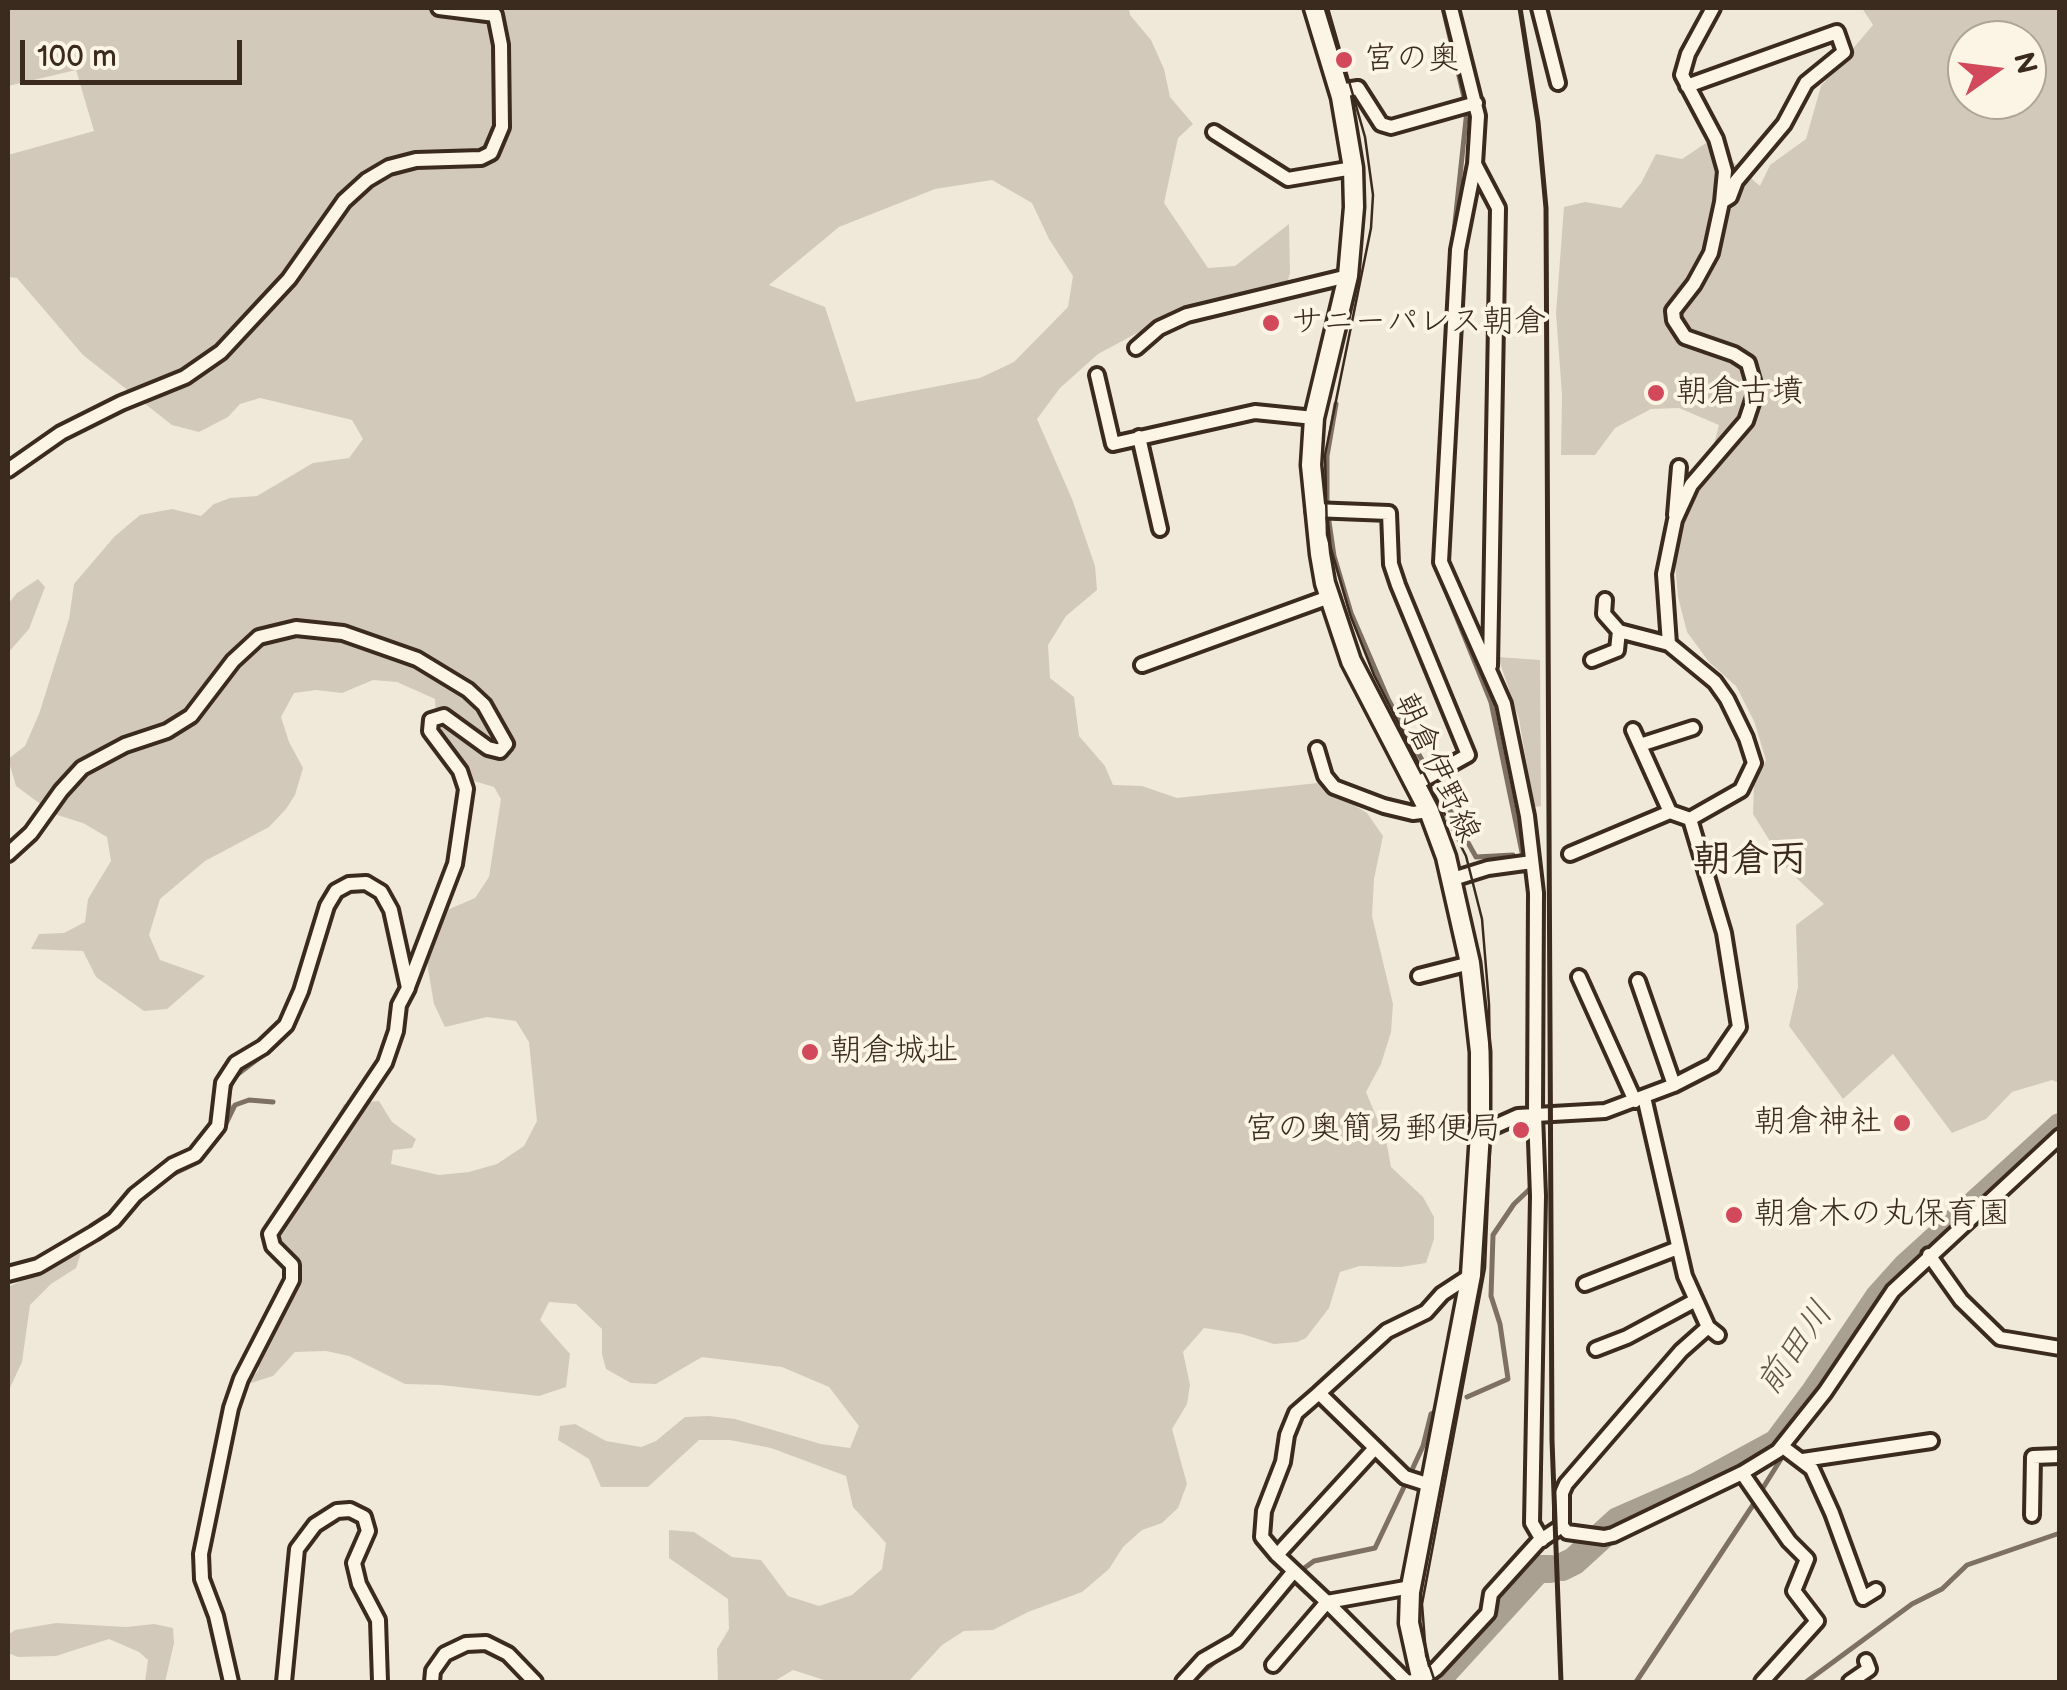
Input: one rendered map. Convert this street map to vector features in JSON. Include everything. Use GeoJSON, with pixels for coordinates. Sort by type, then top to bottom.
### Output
{"type":"FeatureCollection","features":[{"type":"Feature","properties":{"kind":"main road","name":"朝倉伊野線"},"geometry":{"type":"LineString","coordinates":[[1314,8],[1339,91],[1353,168],[1348,276],[1314,418],[1313,510],[1329,597],[1350,661],[1430,812],[1453,879],[1470,963],[1480,1052],[1480,1133],[1471,1275],[1411,1587],[1409,1624],[1421,1681]]}},
{"type":"Feature","properties":{"kind":"street"},"geometry":{"type":"LineString","coordinates":[[8,470],[61,433],[185,377],[222,352],[289,279],[344,201],[368,180],[388,167],[416,160],[481,158],[491,153],[502,127],[501,44],[496,14],[439,8]]}},
{"type":"Feature","properties":{"kind":"street"},"geometry":{"type":"LineString","coordinates":[[1451,8],[1478,116],[1475,164],[1458,250],[1441,562],[1504,704],[1527,816],[1536,894],[1540,1114],[1532,1524],[1542,1540]]}},
{"type":"Feature","properties":{"kind":"street"},"geometry":{"type":"LineString","coordinates":[[1539,8],[1558,83]]}},
{"type":"Feature","properties":{"kind":"street"},"geometry":{"type":"LineString","coordinates":[[1675,520],[1691,485],[1746,421],[1756,391],[1748,364],[1734,354],[1684,337],[1674,320],[1674,311],[1711,253],[1722,202],[1725,171],[1716,139],[1682,74],[1688,54],[1713,8]]}},
{"type":"Feature","properties":{"kind":"street"},"geometry":{"type":"LineString","coordinates":[[1688,86],[1837,32],[1844,52],[1806,82],[1784,124],[1736,181],[1730,197],[1722,202]]}},
{"type":"Feature","properties":{"kind":"street"},"geometry":{"type":"LineString","coordinates":[[1339,91],[1358,88],[1381,124],[1390,127],[1476,103]]}},
{"type":"Feature","properties":{"kind":"street"},"geometry":{"type":"LineString","coordinates":[[1214,132],[1288,180],[1353,168]]}},
{"type":"Feature","properties":{"kind":"street"},"geometry":{"type":"LineString","coordinates":[[1475,164],[1498,208],[1490,668]]}},
{"type":"Feature","properties":{"kind":"street"},"geometry":{"type":"LineString","coordinates":[[1136,348],[1159,328],[1188,315],[1348,276]]}},
{"type":"Feature","properties":{"kind":"street"},"geometry":{"type":"LineString","coordinates":[[1097,375],[1113,444],[1255,412],[1314,418]]}},
{"type":"Feature","properties":{"kind":"street"},"geometry":{"type":"LineString","coordinates":[[1139,437],[1160,529]]}},
{"type":"Feature","properties":{"kind":"street"},"geometry":{"type":"LineString","coordinates":[[1669,644],[1664,574],[1675,520],[1679,467]]}},
{"type":"Feature","properties":{"kind":"street"},"geometry":{"type":"LineString","coordinates":[[1313,510],[1389,513],[1391,564],[1468,756],[1416,784]]}},
{"type":"Feature","properties":{"kind":"street"},"geometry":{"type":"LineString","coordinates":[[1142,666],[1329,597]]}},
{"type":"Feature","properties":{"kind":"street"},"geometry":{"type":"LineString","coordinates":[[1570,854],[1670,812],[1690,819],[1741,790],[1754,763],[1746,738],[1721,690],[1694,662],[1669,644],[1619,632],[1604,614],[1604,600]]}},
{"type":"Feature","properties":{"kind":"street"},"geometry":{"type":"LineString","coordinates":[[8,854],[32,833],[82,768],[125,744],[167,731],[191,716],[233,661],[259,637],[296,628],[344,633],[416,659],[484,704],[506,744],[500,752],[488,748],[444,716],[432,720],[430,730],[460,771],[466,789],[455,864],[443,904],[399,1004],[396,1031],[385,1063],[270,1234],[273,1246],[292,1265],[292,1280],[241,1379],[231,1408],[201,1554],[202,1579],[216,1616],[231,1682]]}},
{"type":"Feature","properties":{"kind":"street"},"geometry":{"type":"LineString","coordinates":[[1592,660],[1617,650],[1619,632]]}},
{"type":"Feature","properties":{"kind":"street"},"geometry":{"type":"LineString","coordinates":[[1640,745],[1693,728]]}},
{"type":"Feature","properties":{"kind":"street"},"geometry":{"type":"LineString","coordinates":[[1633,730],[1670,812]]}},
{"type":"Feature","properties":{"kind":"street"},"geometry":{"type":"LineString","coordinates":[[1317,748],[1324,776],[1334,788],[1384,806],[1414,813],[1430,812]]}},
{"type":"Feature","properties":{"kind":"street"},"geometry":{"type":"LineString","coordinates":[[1480,1133],[1518,1116],[1605,1111],[1674,1085],[1713,1065],[1739,1027],[1724,934],[1690,819]]}},
{"type":"Feature","properties":{"kind":"street"},"geometry":{"type":"LineString","coordinates":[[1453,879],[1488,868],[1532,862]]}},
{"type":"Feature","properties":{"kind":"street"},"geometry":{"type":"LineString","coordinates":[[8,1274],[38,1266],[114,1220],[135,1195],[173,1166],[195,1155],[209,1141],[218,1126],[223,1083],[236,1063],[263,1047],[286,1025],[327,906],[336,891],[350,884],[366,883],[381,892],[391,910],[408,988]]}},
{"type":"Feature","properties":{"kind":"street"},"geometry":{"type":"LineString","coordinates":[[1419,976],[1470,963]]}},
{"type":"Feature","properties":{"kind":"street"},"geometry":{"type":"LineString","coordinates":[[1579,977],[1639,1099],[1694,1301],[1713,1331],[1682,1351],[1566,1484],[1562,1493],[1562,1526],[1567,1532],[1600,1536],[1742,1473],[1784,1447],[1879,1308],[1930,1255],[2060,1136]]}},
{"type":"Feature","properties":{"kind":"street"},"geometry":{"type":"LineString","coordinates":[[1638,980],[1674,1085]]}},
{"type":"Feature","properties":{"kind":"street"},"geometry":{"type":"LineString","coordinates":[[1585,1284],[1678,1248]]}},
{"type":"Feature","properties":{"kind":"street"},"geometry":{"type":"LineString","coordinates":[[1930,1255],[1956,1294],[2000,1338],[2060,1348]]}},
{"type":"Feature","properties":{"kind":"street"},"geometry":{"type":"LineString","coordinates":[[1471,1275],[1442,1294],[1426,1312],[1386,1331],[1296,1412],[1264,1511],[1262,1537],[1406,1682],[1421,1681],[1436,1670],[1488,1613],[1491,1594],[1542,1540],[1562,1526]]}},
{"type":"Feature","properties":{"kind":"street"},"geometry":{"type":"LineString","coordinates":[[1596,1349],[1694,1301]]}},
{"type":"Feature","properties":{"kind":"street"},"geometry":{"type":"LineString","coordinates":[[1318,1394],[1405,1476],[1430,1485]]}},
{"type":"Feature","properties":{"kind":"street"},"geometry":{"type":"LineString","coordinates":[[1804,1460],[1931,1441]]}},
{"type":"Feature","properties":{"kind":"street"},"geometry":{"type":"LineString","coordinates":[[1784,1447],[1812,1469],[1863,1598],[1876,1590]]}},
{"type":"Feature","properties":{"kind":"street"},"geometry":{"type":"LineString","coordinates":[[1277,1555],[1375,1448]]}},
{"type":"Feature","properties":{"kind":"street"},"geometry":{"type":"LineString","coordinates":[[2032,1515],[2032,1456],[2060,1456]]}},
{"type":"Feature","properties":{"kind":"street"},"geometry":{"type":"LineString","coordinates":[[1742,1473],[1806,1559],[1794,1591],[1817,1620],[1762,1682]]}},
{"type":"Feature","properties":{"kind":"street"},"geometry":{"type":"LineString","coordinates":[[284,1682],[297,1549],[315,1525],[337,1511],[350,1510],[364,1517],[368,1531],[354,1563],[359,1584],[378,1620],[380,1682]]}},
{"type":"Feature","properties":{"kind":"street"},"geometry":{"type":"LineString","coordinates":[[1183,1682],[1203,1660],[1236,1641],[1294,1571]]}},
{"type":"Feature","properties":{"kind":"street"},"geometry":{"type":"LineString","coordinates":[[1273,1665],[1327,1602],[1411,1587]]}},
{"type":"Feature","properties":{"kind":"street"},"geometry":{"type":"LineString","coordinates":[[432,1682],[434,1671],[446,1654],[466,1644],[486,1643],[508,1654],[535,1682]]}},
{"type":"Feature","properties":{"kind":"street"},"geometry":{"type":"LineString","coordinates":[[1850,1682],[1869,1668],[1866,1661]]}},
{"type":"Feature","properties":{"kind":"shaded area"},"geometry":{"type":"Polygon","coordinates":[[[8,8],[1129,8],[1130,15],[1151,40],[1164,69],[1170,97],[1193,124],[1178,138],[1164,203],[1208,268],[1235,266],[1289,224],[1290,273],[1284,295],[1194,309],[1165,318],[1098,354],[1060,388],[1037,419],[1072,499],[1095,566],[1097,590],[1066,616],[1048,645],[1050,678],[1074,697],[1079,736],[1105,766],[1113,785],[1142,786],[1177,798],[1318,783],[1367,813],[1383,836],[1374,879],[1372,916],[1393,1004],[1391,1032],[1381,1064],[1366,1092],[1386,1140],[1391,1167],[1423,1197],[1434,1217],[1434,1239],[1426,1263],[1360,1266],[1340,1272],[1329,1308],[1306,1338],[1297,1342],[1274,1344],[1204,1328],[1183,1352],[1190,1385],[1187,1404],[1172,1429],[1187,1484],[1178,1508],[1162,1523],[1142,1530],[1123,1547],[1109,1569],[1082,1592],[993,1630],[964,1631],[942,1645],[908,1682],[830,1682],[793,1670],[773,1682],[718,1682],[717,1649],[729,1629],[728,1599],[669,1558],[669,1530],[694,1532],[732,1557],[761,1560],[788,1596],[819,1606],[852,1595],[882,1569],[886,1543],[853,1507],[846,1476],[771,1448],[730,1440],[699,1440],[648,1487],[601,1487],[589,1459],[558,1440],[560,1426],[575,1424],[606,1441],[641,1447],[656,1441],[685,1417],[709,1416],[850,1448],[859,1426],[829,1387],[782,1367],[702,1357],[656,1384],[631,1383],[606,1369],[602,1329],[576,1304],[549,1302],[540,1320],[570,1354],[566,1387],[539,1396],[405,1384],[349,1356],[326,1351],[295,1352],[273,1376],[248,1384],[259,1369],[253,1350],[296,1261],[281,1244],[279,1224],[285,1193],[318,1153],[344,1104],[379,1101],[392,1122],[416,1139],[412,1148],[393,1150],[391,1164],[439,1175],[497,1164],[524,1146],[537,1121],[529,1042],[516,1021],[487,1017],[445,1027],[434,1004],[428,969],[427,944],[438,914],[475,898],[489,877],[501,799],[494,787],[474,781],[459,766],[436,718],[435,699],[397,682],[373,680],[342,693],[294,693],[281,717],[303,768],[286,809],[269,827],[205,861],[160,899],[149,935],[160,960],[205,976],[167,1009],[144,1011],[96,977],[83,951],[31,949],[39,934],[64,933],[85,922],[88,899],[111,861],[107,837],[83,823],[54,814],[16,786],[8,759],[25,746],[39,714],[69,619],[74,584],[114,537],[140,515],[172,509],[201,516],[214,504],[230,498],[257,496],[313,463],[349,458],[363,439],[352,420],[260,398],[240,404],[228,417],[199,432],[172,425],[83,355],[17,278],[8,277],[8,155],[94,131],[76,70],[8,86],[8,8]],[[992,180],[935,189],[839,227],[769,285],[825,307],[856,402],[980,378],[1014,362],[1068,307],[1073,276],[1032,203],[992,180]]]}},
{"type":"Feature","properties":{"kind":"shaded area"},"geometry":{"type":"Polygon","coordinates":[[[1862,8],[2059,8],[2059,1083],[2052,1080],[2012,1092],[1986,1119],[1952,1133],[1893,1054],[1843,1099],[1789,1026],[1798,987],[1796,925],[1824,904],[1788,870],[1753,814],[1754,784],[1766,760],[1754,721],[1736,686],[1709,662],[1687,632],[1678,597],[1674,552],[1708,467],[1719,425],[1679,408],[1651,409],[1615,428],[1595,455],[1561,455],[1562,395],[1556,313],[1564,207],[1585,202],[1621,208],[1641,183],[1656,154],[1682,159],[1709,141],[1760,186],[1770,165],[1806,139],[1821,86],[1873,25],[1862,8]]]}},
{"type":"Feature","properties":{"kind":"shaded area"},"geometry":{"type":"Polygon","coordinates":[[[38,579],[45,587],[29,629],[8,653],[8,604],[38,579]]]}},
{"type":"Feature","properties":{"kind":"shaded area"},"geometry":{"type":"Polygon","coordinates":[[[1498,657],[1540,660],[1541,806],[1534,807],[1519,719],[1498,657]]]}},
{"type":"Feature","properties":{"kind":"shaded area"},"geometry":{"type":"Polygon","coordinates":[[[81,1253],[76,1268],[51,1284],[30,1305],[22,1362],[8,1392],[8,1287],[81,1253]]]}},
{"type":"Feature","properties":{"kind":"shaded area"},"geometry":{"type":"Polygon","coordinates":[[[56,1623],[126,1627],[154,1624],[173,1628],[174,1643],[165,1682],[145,1682],[148,1660],[109,1639],[56,1656],[18,1657],[8,1653],[8,1635],[15,1630],[56,1623]]]}},
{"type":"Feature","properties":{"kind":"waterway"},"geometry":{"type":"LineString","coordinates":[[1443,8],[1467,110],[1451,260]]}},
{"type":"Feature","properties":{"kind":"waterway"},"geometry":{"type":"LineString","coordinates":[[1336,404],[1327,456],[1327,508],[1334,556],[1351,613],[1388,699],[1476,857],[1513,855]]}},
{"type":"Feature","properties":{"kind":"waterway"},"geometry":{"type":"LineString","coordinates":[[1435,556],[1491,702],[1523,857]]}},
{"type":"Feature","properties":{"kind":"waterway"},"geometry":{"type":"LineString","coordinates":[[230,1112],[227,1096],[234,1077],[271,1049],[288,1030]]}},
{"type":"Feature","properties":{"kind":"waterway"},"geometry":{"type":"LineString","coordinates":[[167,1177],[198,1162],[221,1134],[235,1105],[249,1100],[273,1102]]}},
{"type":"Feature","properties":{"kind":"waterway","name":"前田川"},"geometry":{"type":"LineString","coordinates":[[1562,1567],[1618,1521],[1698,1486],[1777,1443],[1879,1297],[1906,1267],[2060,1127]]}},
{"type":"Feature","properties":{"kind":"waterway"},"geometry":{"type":"LineString","coordinates":[[1467,1397],[1508,1379],[1500,1324],[1491,1296],[1493,1235],[1514,1204],[1534,1185]]}},
{"type":"Feature","properties":{"kind":"waterway"},"geometry":{"type":"LineString","coordinates":[[1411,1472],[1435,1412]]}},
{"type":"Feature","properties":{"kind":"waterway"},"geometry":{"type":"LineString","coordinates":[[1761,1491],[1781,1459]]}},
{"type":"Feature","properties":{"kind":"waterway"},"geometry":{"type":"LineString","coordinates":[[1299,1572],[1314,1561],[1375,1548],[1404,1487]]}},
{"type":"Feature","properties":{"kind":"waterway"},"geometry":{"type":"LineString","coordinates":[[1636,1682],[1753,1505]]}},
{"type":"Feature","properties":{"kind":"waterway"},"geometry":{"type":"LineString","coordinates":[[1806,1682],[1912,1604],[1942,1589],[1967,1565],[2060,1533]]}},
{"type":"Feature","properties":{"kind":"waterway","name":"前田川"},"geometry":{"type":"LineString","coordinates":[[1442,1674],[1538,1569],[1550,1569]]}},
{"type":"Feature","properties":{"kind":"waterway"},"geometry":{"type":"LineString","coordinates":[[1251,1632],[1288,1587]]}},
{"type":"Feature","properties":{"kind":"waterway"},"geometry":{"type":"LineString","coordinates":[[1192,1682],[1219,1658]]}},
{"type":"Feature","properties":{"kind":"tram line"},"geometry":{"type":"LineString","coordinates":[[1328,8],[1365,137],[1373,195],[1371,228],[1325,455],[1327,535],[1351,617],[1374,675],[1466,856],[1482,919],[1489,1004],[1491,1128],[1485,1268],[1422,1604],[1426,1655],[1435,1682]]}},
{"type":"Feature","properties":{"kind":"railway"},"geometry":{"type":"LineString","coordinates":[[1520,8],[1538,122],[1546,208],[1552,1440],[1561,1682]]}},
{"type":"Feature","properties":{"kind":"place","name":"宮の奥"},"geometry":{"type":"Point","coordinates":[1344,60]}},
{"type":"Feature","properties":{"kind":"place","name":"サニーパレス朝倉"},"geometry":{"type":"Point","coordinates":[1271,323]}},
{"type":"Feature","properties":{"kind":"place","name":"朝倉古墳"},"geometry":{"type":"Point","coordinates":[1656,393]}},
{"type":"Feature","properties":{"kind":"place","name":"朝倉城址"},"geometry":{"type":"Point","coordinates":[810,1052]}},
{"type":"Feature","properties":{"kind":"place","name":"朝倉神社"},"geometry":{"type":"Point","coordinates":[1902,1123]}},
{"type":"Feature","properties":{"kind":"place","name":"宮の奥簡易郵便局"},"geometry":{"type":"Point","coordinates":[1521,1130]}},
{"type":"Feature","properties":{"kind":"place","name":"朝倉木の丸保育園"},"geometry":{"type":"Point","coordinates":[1734,1215]}},
{"type":"Feature","properties":{"kind":"district","name":"朝倉丙"},"geometry":{"type":"Point","coordinates":[1750,861]}}]}
